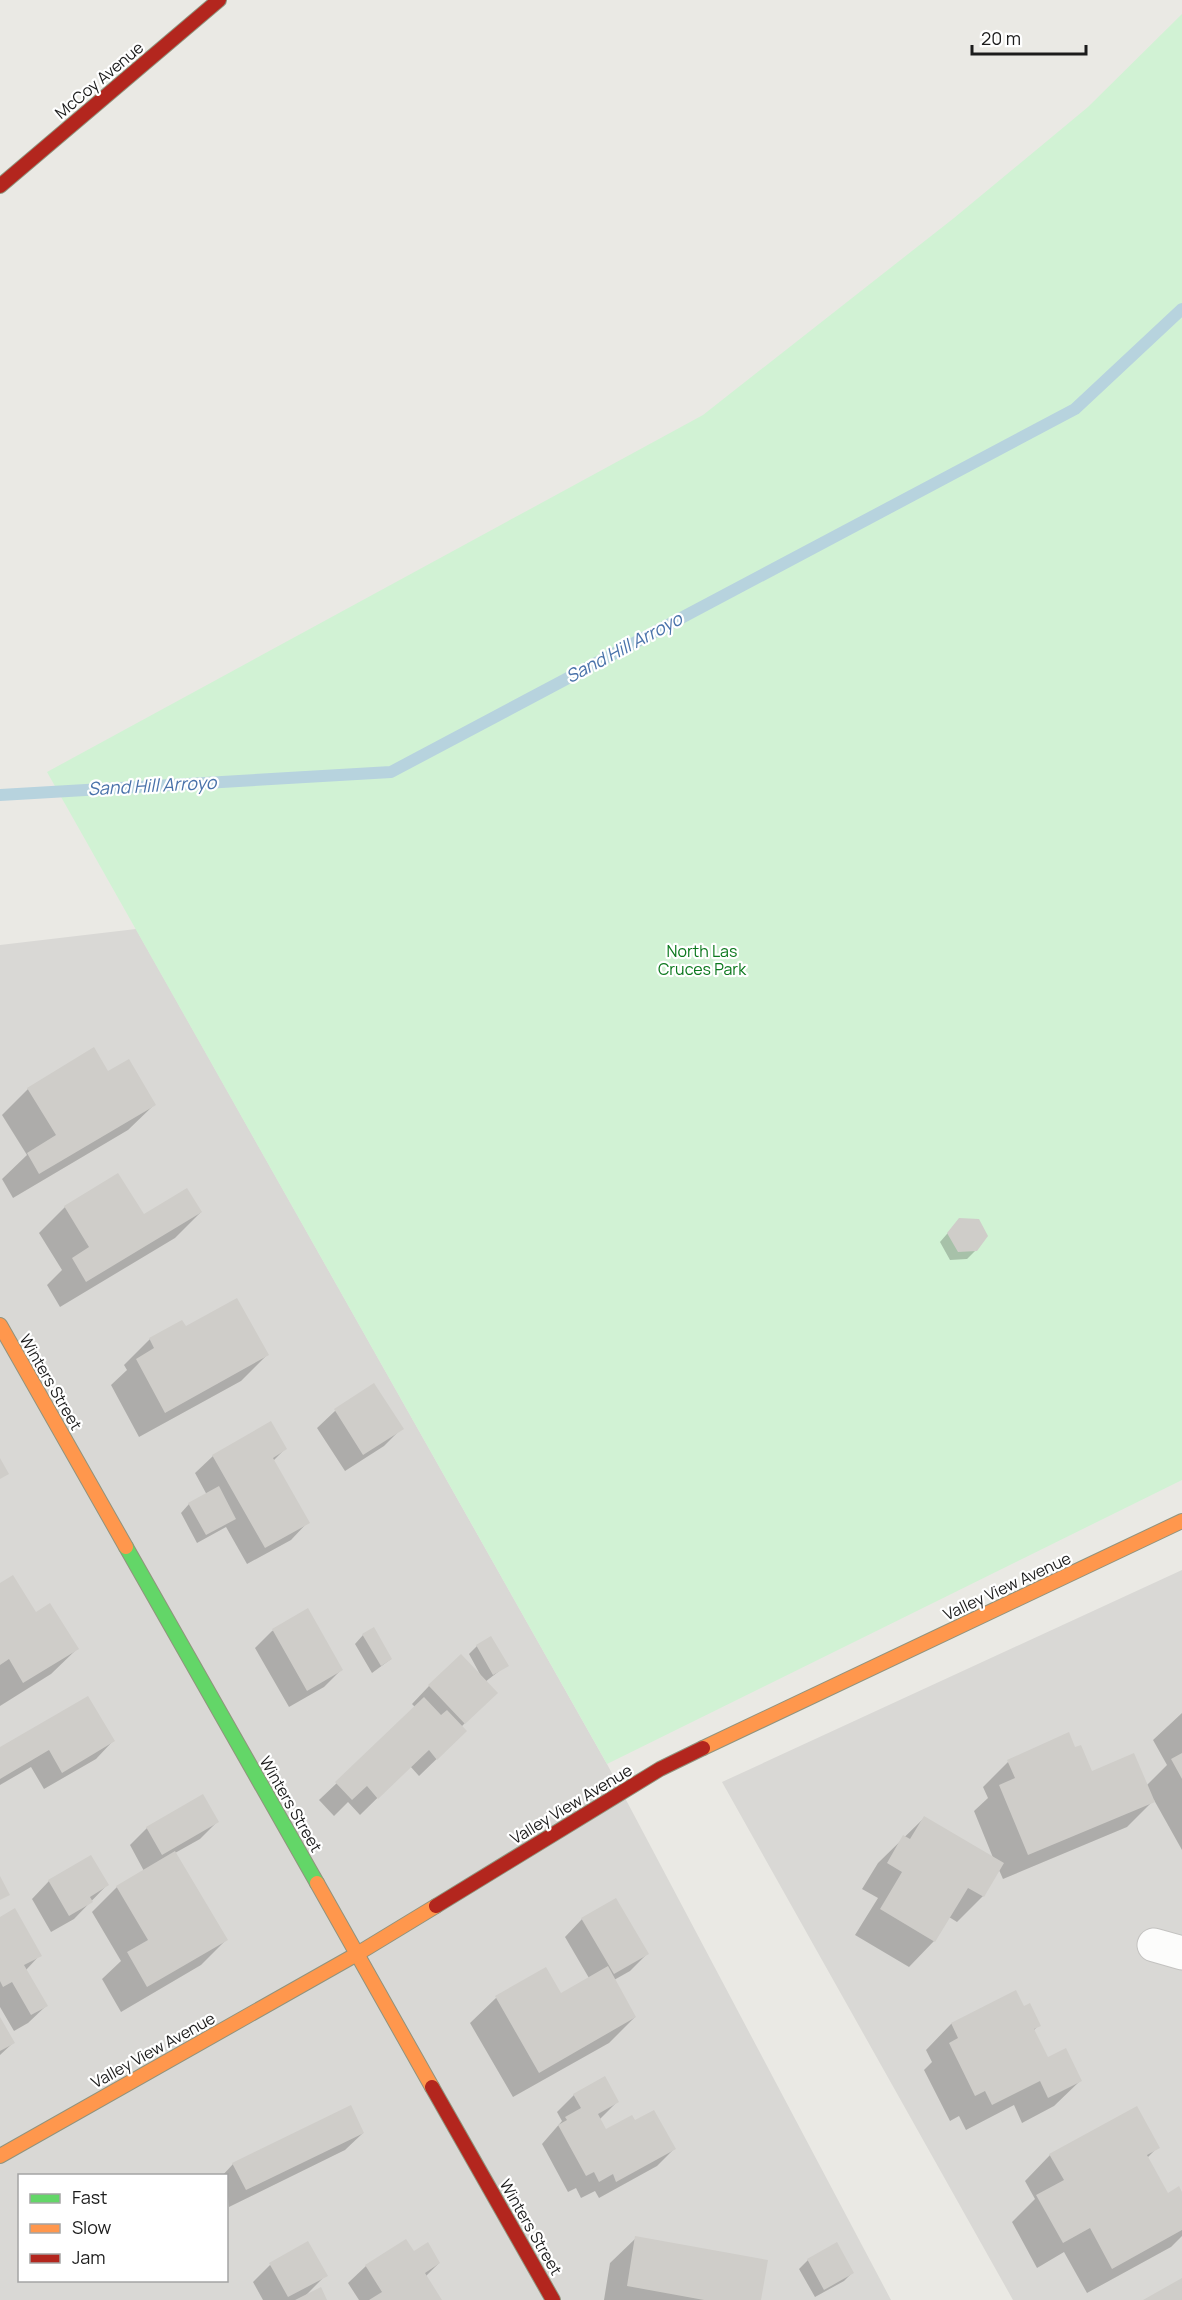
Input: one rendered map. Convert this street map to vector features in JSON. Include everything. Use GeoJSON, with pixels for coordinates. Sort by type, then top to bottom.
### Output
{"type":"FeatureCollection","features":[{"type":"Feature","properties":{"kind":"street","name":"McCoy Avenue"},"geometry":{"type":"LineString","coordinates":[[0,186],[219,0]]}},
{"type":"Feature","properties":{"kind":"street","name":"Winters Street"},"geometry":{"type":"LineString","coordinates":[[0,1325],[553,2300]]}},
{"type":"Feature","properties":{"kind":"street","name":"Valley View Avenue"},"geometry":{"type":"LineString","coordinates":[[0,2156],[357,1954],[660,1769],[1182,1521]]}},
{"type":"Feature","properties":{"kind":"shaded area"},"geometry":{"type":"Polygon","coordinates":[[[136,929],[607,1764],[891,2300],[0,2300],[0,945],[136,929]]]}},
{"type":"Feature","properties":{"kind":"shaded area"},"geometry":{"type":"Polygon","coordinates":[[[1182,1570],[1182,2300],[1013,2300],[722,1782],[1182,1570]]]}},
{"type":"Feature","properties":{"kind":"green space","name":"North Las Cruces Park"},"geometry":{"type":"Polygon","coordinates":[[[1182,14],[1182,1480],[607,1764],[47,772],[703,415],[954,218],[1088,107],[1182,14]]]}},
{"type":"Feature","properties":{"kind":"building"},"geometry":{"type":"Polygon","coordinates":[[[94,1047],[108,1071],[129,1059],[156,1105],[39,1174],[27,1153],[56,1135],[27,1088],[94,1047]]]}},
{"type":"Feature","properties":{"kind":"building"},"geometry":{"type":"Polygon","coordinates":[[[118,1173],[144,1214],[187,1188],[202,1212],[86,1282],[72,1258],[89,1247],[64,1206],[118,1173]]]}},
{"type":"Feature","properties":{"kind":"building"},"geometry":{"type":"Polygon","coordinates":[[[959,1218],[979,1219],[988,1236],[977,1251],[958,1252],[947,1233],[959,1218]]]}},
{"type":"Feature","properties":{"kind":"building"},"geometry":{"type":"Polygon","coordinates":[[[237,1298],[269,1355],[165,1413],[136,1359],[154,1348],[149,1338],[182,1320],[186,1326],[237,1298]]]}},
{"type":"Feature","properties":{"kind":"building"},"geometry":{"type":"Polygon","coordinates":[[[374,1383],[404,1429],[363,1455],[334,1409],[374,1383]]]}},
{"type":"Feature","properties":{"kind":"building"},"geometry":{"type":"Polygon","coordinates":[[[271,1421],[287,1449],[273,1458],[310,1523],[265,1548],[212,1455],[271,1421]]]}},
{"type":"Feature","properties":{"kind":"building"},"geometry":{"type":"Polygon","coordinates":[[[0,1458],[9,1474],[0,1479],[0,1458]]]}},
{"type":"Feature","properties":{"kind":"building"},"geometry":{"type":"Polygon","coordinates":[[[219,1486],[236,1519],[206,1535],[188,1503],[219,1486]]]}},
{"type":"Feature","properties":{"kind":"building"},"geometry":{"type":"Polygon","coordinates":[[[13,1575],[36,1612],[50,1603],[79,1649],[23,1683],[9,1659],[0,1665],[0,1583],[13,1575]]]}},
{"type":"Feature","properties":{"kind":"building"},"geometry":{"type":"Polygon","coordinates":[[[308,1608],[343,1670],[307,1691],[272,1629],[308,1608]]]}},
{"type":"Feature","properties":{"kind":"building"},"geometry":{"type":"Polygon","coordinates":[[[374,1627],[392,1659],[381,1666],[362,1634],[374,1627]]]}},
{"type":"Feature","properties":{"kind":"building"},"geometry":{"type":"Polygon","coordinates":[[[491,1636],[509,1666],[493,1675],[476,1645],[491,1636]]]}},
{"type":"Feature","properties":{"kind":"building"},"geometry":{"type":"Polygon","coordinates":[[[461,1654],[498,1693],[465,1724],[428,1685],[461,1654]]]}},
{"type":"Feature","properties":{"kind":"building"},"geometry":{"type":"Polygon","coordinates":[[[88,1696],[115,1741],[62,1773],[49,1750],[0,1779],[0,1747],[88,1696]]]}},
{"type":"Feature","properties":{"kind":"building"},"geometry":{"type":"Polygon","coordinates":[[[424,1697],[441,1715],[447,1710],[467,1731],[437,1760],[429,1750],[378,1799],[367,1786],[352,1800],[335,1782],[424,1697]]]}},
{"type":"Feature","properties":{"kind":"building"},"geometry":{"type":"Polygon","coordinates":[[[1069,1732],[1075,1747],[1081,1745],[1092,1771],[1134,1753],[1155,1802],[1028,1855],[999,1785],[1015,1778],[1007,1760],[1069,1732]]]}},
{"type":"Feature","properties":{"kind":"building"},"geometry":{"type":"Polygon","coordinates":[[[1182,1753],[1182,1779],[1171,1759],[1182,1753]]]}},
{"type":"Feature","properties":{"kind":"building"},"geometry":{"type":"Polygon","coordinates":[[[203,1794],[219,1822],[162,1855],[146,1827],[203,1794]]]}},
{"type":"Feature","properties":{"kind":"building"},"geometry":{"type":"Polygon","coordinates":[[[924,1816],[1004,1863],[984,1897],[968,1888],[935,1942],[880,1909],[902,1872],[887,1863],[903,1835],[910,1839],[924,1816]]]}},
{"type":"Feature","properties":{"kind":"building"},"geometry":{"type":"Polygon","coordinates":[[[175,1851],[228,1940],[147,1987],[127,1952],[148,1940],[116,1886],[175,1851]]]}},
{"type":"Feature","properties":{"kind":"building"},"geometry":{"type":"Polygon","coordinates":[[[91,1855],[109,1885],[90,1897],[93,1902],[69,1916],[48,1880],[91,1855]]]}},
{"type":"Feature","properties":{"kind":"building"},"geometry":{"type":"Polygon","coordinates":[[[0,1876],[10,1895],[0,1900],[0,1876]]]}},
{"type":"Feature","properties":{"kind":"building"},"geometry":{"type":"Polygon","coordinates":[[[616,1898],[649,1954],[614,1974],[581,1918],[616,1898]]]}},
{"type":"Feature","properties":{"kind":"building"},"geometry":{"type":"Polygon","coordinates":[[[15,1908],[42,1956],[24,1965],[48,2006],[31,2015],[12,1982],[3,1987],[0,1981],[0,1917],[15,1908]]]}},
{"type":"Feature","properties":{"kind":"building"},"geometry":{"type":"Polygon","coordinates":[[[608,1966],[636,2017],[539,2073],[495,1996],[546,1967],[561,1993],[608,1966]]]}},
{"type":"Feature","properties":{"kind":"building"},"geometry":{"type":"Polygon","coordinates":[[[1016,1990],[1024,2006],[1030,2003],[1041,2026],[1034,2029],[1048,2057],[1066,2048],[1082,2081],[1048,2098],[1040,2081],[992,2105],[985,2091],[975,2096],[949,2043],[958,2038],[951,2023],[1016,1990]]]}},
{"type":"Feature","properties":{"kind":"building"},"geometry":{"type":"Polygon","coordinates":[[[0,2017],[15,2043],[0,2051],[0,2017]]]}},
{"type":"Feature","properties":{"kind":"building"},"geometry":{"type":"Polygon","coordinates":[[[605,2076],[619,2102],[598,2114],[606,2129],[632,2115],[635,2120],[654,2110],[676,2149],[616,2182],[613,2174],[599,2182],[594,2172],[586,2176],[558,2125],[567,2120],[565,2117],[581,2108],[573,2094],[605,2076]]]}},
{"type":"Feature","properties":{"kind":"building"},"geometry":{"type":"Polygon","coordinates":[[[351,2105],[364,2133],[246,2190],[232,2163],[351,2105]]]}},
{"type":"Feature","properties":{"kind":"building"},"geometry":{"type":"Polygon","coordinates":[[[1137,2106],[1160,2148],[1147,2155],[1168,2193],[1179,2186],[1182,2192],[1182,2230],[1112,2269],[1090,2228],[1063,2243],[1036,2195],[1064,2180],[1049,2154],[1137,2106]]]}},
{"type":"Feature","properties":{"kind":"building"},"geometry":{"type":"Polygon","coordinates":[[[635,2236],[768,2260],[761,2300],[704,2300],[627,2286],[635,2236]]]}},
{"type":"Feature","properties":{"kind":"building"},"geometry":{"type":"Polygon","coordinates":[[[406,2239],[414,2251],[428,2242],[440,2263],[425,2273],[442,2300],[369,2300],[382,2292],[365,2265],[406,2239]]]}},
{"type":"Feature","properties":{"kind":"building"},"geometry":{"type":"Polygon","coordinates":[[[308,2241],[328,2276],[288,2297],[269,2263],[308,2241]]]}},
{"type":"Feature","properties":{"kind":"building"},"geometry":{"type":"Polygon","coordinates":[[[837,2242],[854,2273],[824,2290],[807,2259],[837,2242]]]}},
{"type":"Feature","properties":{"kind":"building"},"geometry":{"type":"Polygon","coordinates":[[[1182,2278],[1182,2300],[1143,2300],[1182,2278]]]}},
{"type":"Feature","properties":{"kind":"building"},"geometry":{"type":"Polygon","coordinates":[[[321,2287],[327,2300],[295,2300],[321,2287]]]}},
{"type":"Feature","properties":{"kind":"waterway","name":"Sand Hill Arroyo"},"geometry":{"type":"LineString","coordinates":[[0,795],[391,772],[1075,409],[1182,309]]}},
{"type":"Feature","properties":{"kind":"traffic: fast"},"geometry":{"type":"LineString","coordinates":[[126,1547],[317,1883]]}},
{"type":"Feature","properties":{"kind":"traffic: slow"},"geometry":{"type":"LineString","coordinates":[[0,1325],[126,1547]]}},
{"type":"Feature","properties":{"kind":"traffic: slow"},"geometry":{"type":"LineString","coordinates":[[703,1748],[1182,1521]]}},
{"type":"Feature","properties":{"kind":"traffic: slow"},"geometry":{"type":"LineString","coordinates":[[317,1883],[432,2087]]}},
{"type":"Feature","properties":{"kind":"traffic: slow"},"geometry":{"type":"LineString","coordinates":[[0,2156],[357,1954],[436,1906]]}},
{"type":"Feature","properties":{"kind":"traffic: jam"},"geometry":{"type":"LineString","coordinates":[[0,186],[219,0]]}},
{"type":"Feature","properties":{"kind":"traffic: jam"},"geometry":{"type":"LineString","coordinates":[[436,1906],[660,1769],[703,1748]]}},
{"type":"Feature","properties":{"kind":"traffic: jam"},"geometry":{"type":"LineString","coordinates":[[432,2087],[553,2300]]}}]}
